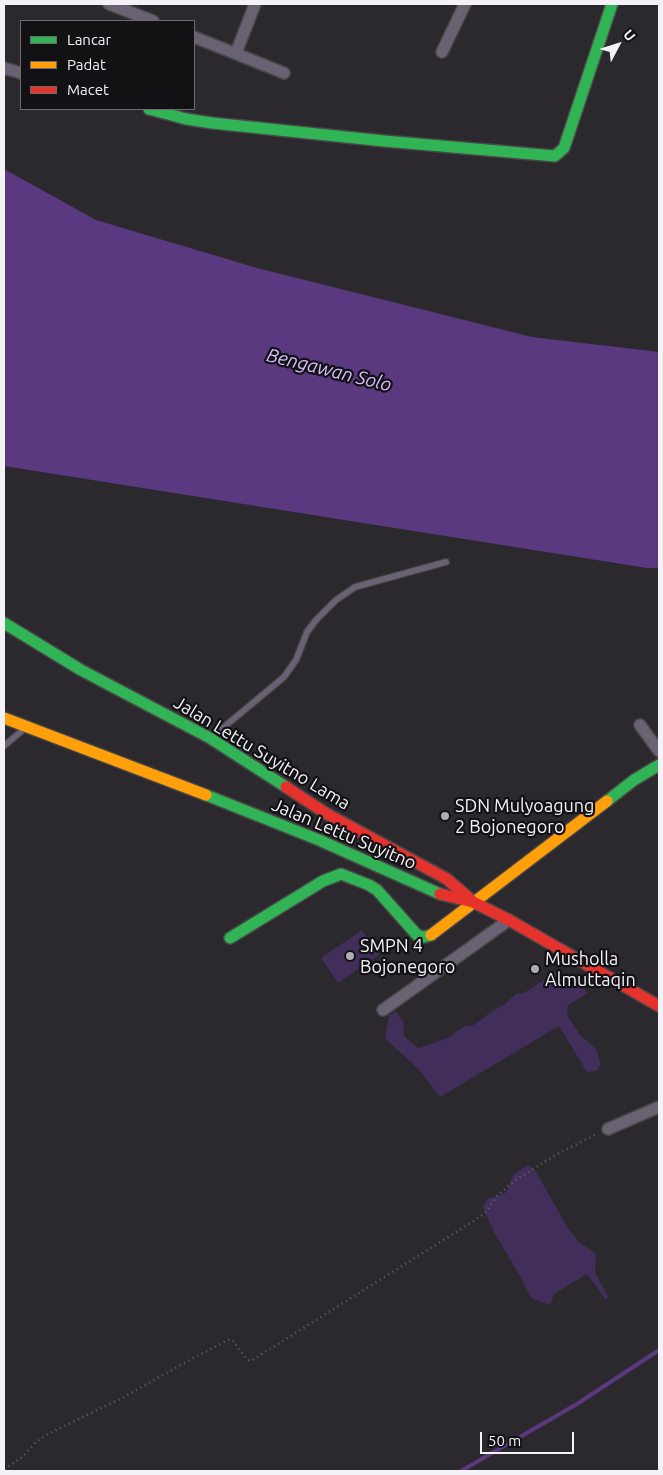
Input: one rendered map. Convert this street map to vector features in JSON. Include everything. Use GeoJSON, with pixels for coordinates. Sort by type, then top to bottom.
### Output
{"type":"FeatureCollection","features":[{"type":"Feature","properties":{"kind":"main road"},"geometry":{"type":"LineString","coordinates":[[154,110],[186,119],[212,123],[555,156],[562,152],[564,148],[612,4]]}},
{"type":"Feature","properties":{"kind":"main road","name":"Jalan Lettu Suyitno Lama"},"geometry":{"type":"LineString","coordinates":[[4,623],[81,670],[210,738],[327,814],[426,869],[448,879],[473,902]]}},
{"type":"Feature","properties":{"kind":"main road","name":"Jalan Lettu Suyitno"},"geometry":{"type":"LineString","coordinates":[[6,722],[27,727],[186,787],[319,840],[440,894],[473,902],[510,920],[659,1006]]}},
{"type":"Feature","properties":{"kind":"main road"},"geometry":{"type":"LineString","coordinates":[[230,938],[335,875],[341,874],[377,890],[412,931],[421,937],[431,935],[634,780],[659,765]]}},
{"type":"Feature","properties":{"kind":"main road"},"geometry":{"type":"LineString","coordinates":[[319,840],[329,830],[331,824],[327,814]]}},
{"type":"Feature","properties":{"kind":"street"},"geometry":{"type":"LineString","coordinates":[[109,4],[150,20]]}},
{"type":"Feature","properties":{"kind":"street"},"geometry":{"type":"LineString","coordinates":[[236,53],[255,4]]}},
{"type":"Feature","properties":{"kind":"street"},"geometry":{"type":"LineString","coordinates":[[442,52],[465,4]]}},
{"type":"Feature","properties":{"kind":"street"},"geometry":{"type":"LineString","coordinates":[[195,37],[284,73]]}},
{"type":"Feature","properties":{"kind":"street"},"geometry":{"type":"LineString","coordinates":[[4,68],[20,73]]}},
{"type":"Feature","properties":{"kind":"street"},"geometry":{"type":"LineString","coordinates":[[640,724],[659,751]]}},
{"type":"Feature","properties":{"kind":"street"},"geometry":{"type":"LineString","coordinates":[[384,1010],[510,920]]}},
{"type":"Feature","properties":{"kind":"street"},"geometry":{"type":"LineString","coordinates":[[608,1129],[659,1107]]}},
{"type":"Feature","properties":{"kind":"lane"},"geometry":{"type":"LineString","coordinates":[[210,738],[284,677],[296,660],[307,632],[336,600],[356,587],[446,562]]}},
{"type":"Feature","properties":{"kind":"lane"},"geometry":{"type":"LineString","coordinates":[[4,746],[27,727]]}},
{"type":"Feature","properties":{"kind":"path"},"geometry":{"type":"LineString","coordinates":[[4,1469],[21,1458],[46,1435],[122,1398],[230,1339],[234,1341],[246,1358],[250,1361],[254,1359],[472,1222],[484,1213],[497,1196],[514,1181],[557,1154],[608,1129]]}},
{"type":"Feature","properties":{"kind":"shaded area","name":"SMPN 4 Bojonegoro"},"geometry":{"type":"Polygon","coordinates":[[[362,930],[379,955],[338,983],[321,958],[362,930]]]}},
{"type":"Feature","properties":{"kind":"shaded area"},"geometry":{"type":"Polygon","coordinates":[[[556,972],[583,987],[588,993],[568,1005],[567,1015],[580,1035],[596,1049],[601,1064],[597,1071],[587,1072],[559,1026],[440,1097],[419,1070],[385,1038],[389,1015],[396,1012],[403,1021],[404,1036],[418,1048],[448,1038],[465,1026],[474,1025],[492,1011],[504,1005],[516,994],[524,993],[556,972]]]}},
{"type":"Feature","properties":{"kind":"shaded area"},"geometry":{"type":"Polygon","coordinates":[[[528,1165],[536,1172],[568,1228],[579,1242],[596,1254],[595,1273],[608,1296],[606,1300],[587,1274],[554,1294],[550,1305],[531,1298],[494,1232],[483,1207],[487,1199],[504,1194],[514,1174],[528,1165]]]}},
{"type":"Feature","properties":{"kind":"water","name":"Bengawan Solo"},"geometry":{"type":"Polygon","coordinates":[[[4,169],[96,220],[257,268],[532,337],[659,352],[659,568],[647,568],[4,466],[4,169]]]}},
{"type":"Feature","properties":{"kind":"waterway"},"geometry":{"type":"LineString","coordinates":[[461,1471],[577,1404],[659,1350]]}},
{"type":"Feature","properties":{"kind":"traffic: fast"},"geometry":{"type":"LineString","coordinates":[[153,110],[186,119],[212,123],[555,156],[564,148],[612,4]]}},
{"type":"Feature","properties":{"kind":"traffic: fast"},"geometry":{"type":"LineString","coordinates":[[4,623],[81,670],[210,738],[286,787]]}},
{"type":"Feature","properties":{"kind":"traffic: fast"},"geometry":{"type":"LineString","coordinates":[[607,801],[634,780],[659,765]]}},
{"type":"Feature","properties":{"kind":"traffic: fast"},"geometry":{"type":"LineString","coordinates":[[206,795],[319,840],[440,894]]}},
{"type":"Feature","properties":{"kind":"traffic: fast"},"geometry":{"type":"LineString","coordinates":[[230,938],[323,881],[341,874],[377,890],[417,935],[424,937],[431,935]]}},
{"type":"Feature","properties":{"kind":"traffic: slow"},"geometry":{"type":"LineString","coordinates":[[4,718],[206,795]]}},
{"type":"Feature","properties":{"kind":"traffic: slow"},"geometry":{"type":"LineString","coordinates":[[431,935],[607,801]]}},
{"type":"Feature","properties":{"kind":"traffic: jam"},"geometry":{"type":"LineString","coordinates":[[286,787],[327,814],[447,879],[471,900]]}},
{"type":"Feature","properties":{"kind":"traffic: jam"},"geometry":{"type":"LineString","coordinates":[[440,894],[473,902],[509,920],[659,1006]]}},
{"type":"Feature","properties":{"kind":"place","name":"SDN Mulyoagung 2 Bojonegoro"},"geometry":{"type":"Point","coordinates":[445,816]}},
{"type":"Feature","properties":{"kind":"place","name":"SMPN 4 Bojonegoro"},"geometry":{"type":"Point","coordinates":[350,956]}},
{"type":"Feature","properties":{"kind":"place","name":"Musholla Almuttaqin"},"geometry":{"type":"Point","coordinates":[535,969]}}]}
